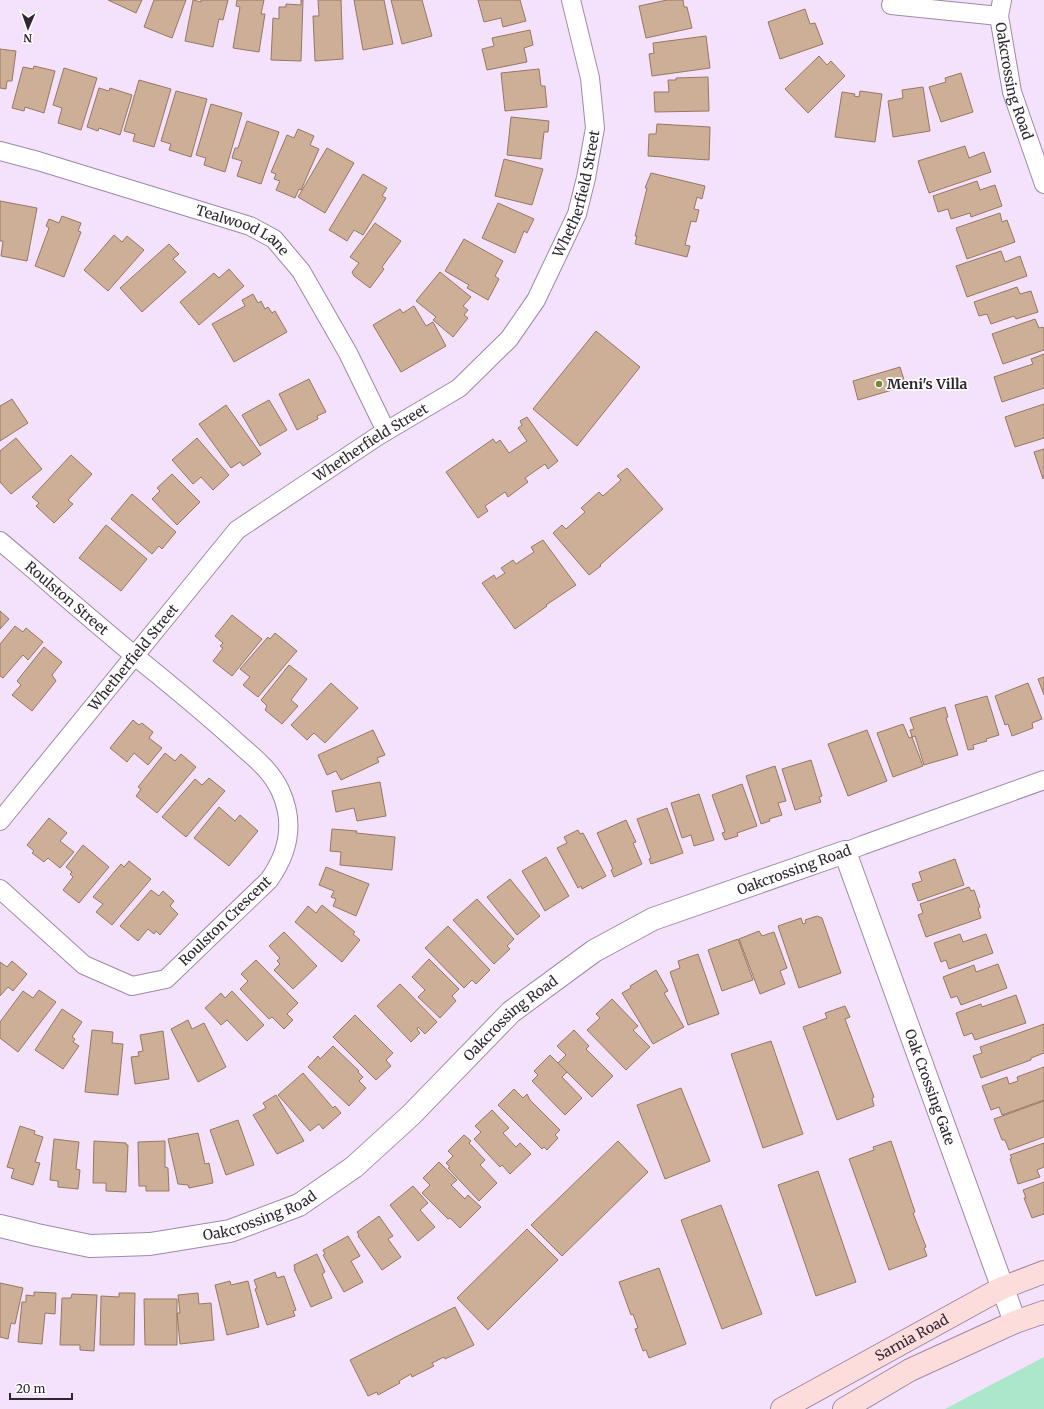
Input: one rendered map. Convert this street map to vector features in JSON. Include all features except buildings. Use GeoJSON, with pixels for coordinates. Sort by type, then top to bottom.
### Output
{"type":"FeatureCollection","features":[{"type":"Feature","properties":{"kind":"main road","name":"Sarnia Road"},"geometry":{"type":"LineString","coordinates":[[782,1409],[1002,1288],[1044,1272]]}},
{"type":"Feature","properties":{"kind":"main road","name":"Sarnia Road"},"geometry":{"type":"LineString","coordinates":[[844,1409],[910,1370],[1015,1322],[1044,1312]]}},
{"type":"Feature","properties":{"kind":"street","name":"Whetherfield Street"},"geometry":{"type":"LineString","coordinates":[[0,821],[237,530],[386,431],[459,388],[509,339],[536,300],[577,214],[586,178],[595,128],[590,78],[571,0]]}},
{"type":"Feature","properties":{"kind":"street"},"geometry":{"type":"LineString","coordinates":[[891,6],[1000,8]]}},
{"type":"Feature","properties":{"kind":"street","name":"Oakcrossing Road"},"geometry":{"type":"LineString","coordinates":[[1000,8],[1012,92],[1044,184]]}},
{"type":"Feature","properties":{"kind":"street","name":"Tealwood Lane"},"geometry":{"type":"LineString","coordinates":[[0,151],[38,161],[250,226],[274,239],[301,271],[348,353],[386,431]]}},
{"type":"Feature","properties":{"kind":"street","name":"Roulston Street"},"geometry":{"type":"LineString","coordinates":[[0,541],[134,656]]}},
{"type":"Feature","properties":{"kind":"street","name":"Roulston Crescent"},"geometry":{"type":"LineString","coordinates":[[0,889],[84,964],[132,986],[166,979],[269,880],[278,867],[287,844],[288,827],[288,808],[280,788],[268,771],[217,724],[134,656]]}},
{"type":"Feature","properties":{"kind":"street","name":"Oakcrossing Road"},"geometry":{"type":"LineString","coordinates":[[0,1226],[37,1236],[90,1246],[150,1244],[230,1231],[299,1205],[354,1167],[411,1115],[511,1012],[594,951],[653,919],[1044,780]]}},
{"type":"Feature","properties":{"kind":"street","name":"Oak Crossing Gate"},"geometry":{"type":"LineString","coordinates":[[845,852],[1015,1322]]}},
{"type":"Feature","properties":{"kind":"green space"},"geometry":{"type":"Polygon","coordinates":[[[1044,1357],[1044,1409],[945,1409],[1044,1357]]]}},
{"type":"Feature","properties":{"kind":"place","name":"Meni's Villa"},"geometry":{"type":"Point","coordinates":[879,384]}}]}
